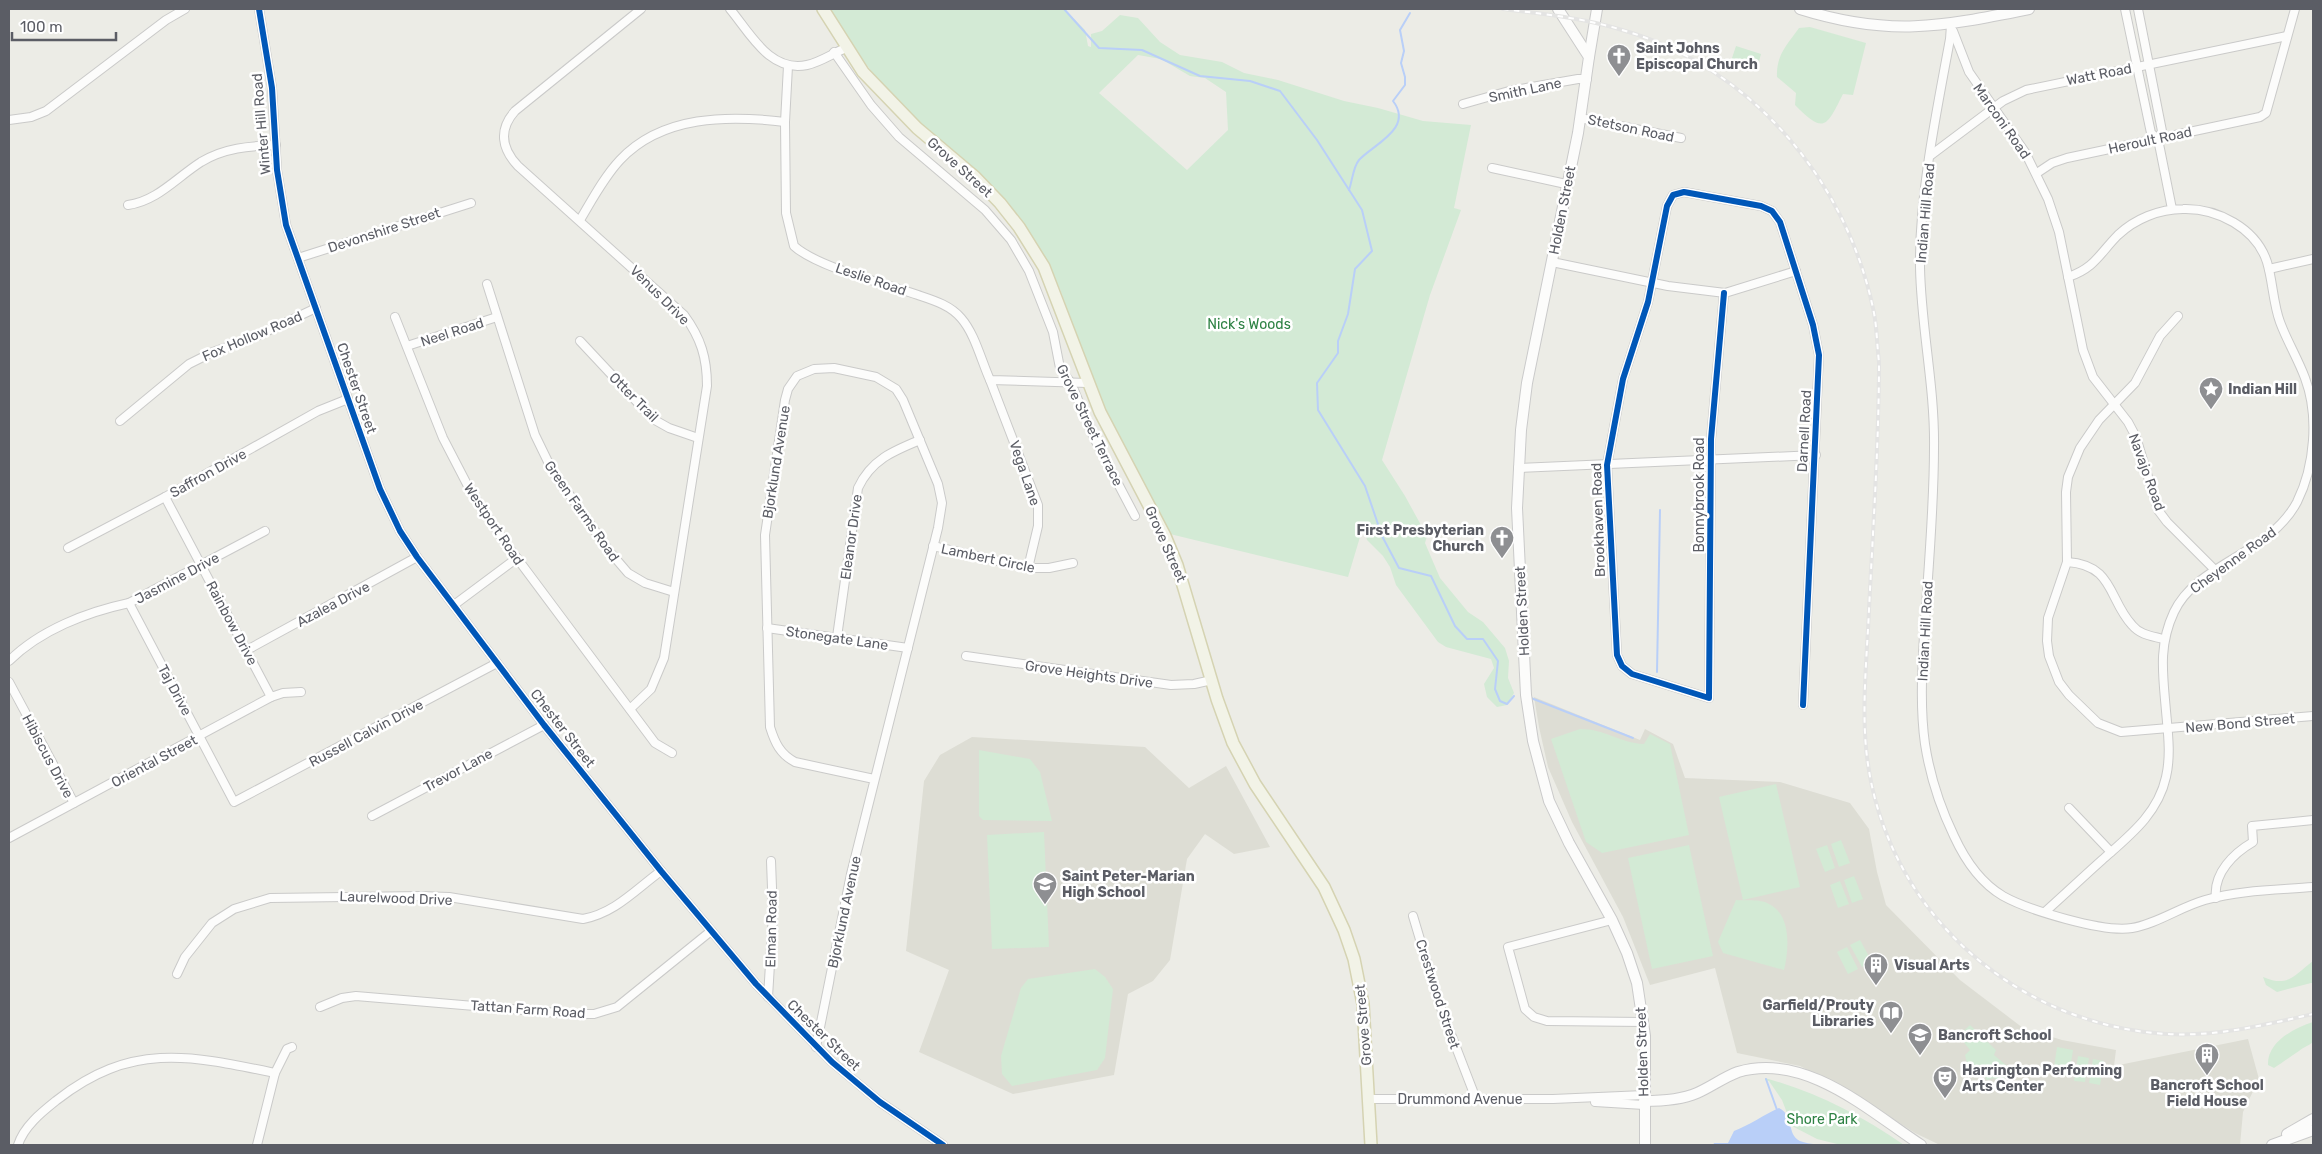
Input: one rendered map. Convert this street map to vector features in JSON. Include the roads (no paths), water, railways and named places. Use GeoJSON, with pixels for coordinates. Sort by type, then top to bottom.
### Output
{"type":"FeatureCollection","features":[{"type":"Feature","properties":{"kind":"main road","name":"Grove Street"},"geometry":{"type":"LineString","coordinates":[[823,9],[863,72],[894,107],[975,177],[1019,227],[1044,267],[1087,383],[1113,440],[1165,536],[1182,579],[1222,714],[1240,757],[1259,790],[1324,888],[1344,930],[1354,959],[1363,1004],[1371,1145]]}},
{"type":"Feature","properties":{"kind":"main road"},"geometry":{"type":"LineString","coordinates":[[1558,9],[1589,57]]}},
{"type":"Feature","properties":{"kind":"main road","name":"Holden Street"},"geometry":{"type":"LineString","coordinates":[[1597,9],[1580,118],[1527,383],[1518,468],[1518,534],[1526,695],[1532,741],[1544,786],[1562,830],[1612,920],[1633,968],[1644,1022],[1645,1145]]}},
{"type":"Feature","properties":{"kind":"main road"},"geometry":{"type":"LineString","coordinates":[[1800,9],[1868,26],[1916,28],[1951,24],[2029,9]]}},
{"type":"Feature","properties":{"kind":"main road"},"geometry":{"type":"LineString","coordinates":[[1568,25],[1582,32],[1594,28]]}},
{"type":"Feature","properties":{"kind":"main road"},"geometry":{"type":"LineString","coordinates":[[1644,1100],[1658,1101],[1686,1097],[1724,1078],[1748,1070],[1793,1072],[1812,1077],[1840,1091],[1921,1145]]}},
{"type":"Feature","properties":{"kind":"main road"},"geometry":{"type":"LineString","coordinates":[[2276,1143],[2313,1119]]}},
{"type":"Feature","properties":{"kind":"main road"},"geometry":{"type":"LineString","coordinates":[[2276,1143],[2313,1130]]}},
{"type":"Feature","properties":{"kind":"street"},"geometry":{"type":"LineString","coordinates":[[9,120],[31,118],[46,112],[166,20],[185,9]]}},
{"type":"Feature","properties":{"kind":"street","name":"Winter Hill Road"},"geometry":{"type":"LineString","coordinates":[[259,9],[272,88],[281,203],[290,237]]}},
{"type":"Feature","properties":{"kind":"street","name":"Venus Drive"},"geometry":{"type":"LineString","coordinates":[[630,709],[650,689],[657,678],[664,658],[707,386],[705,355],[700,340],[684,315],[511,158],[505,148],[505,131],[515,111],[640,9]]}},
{"type":"Feature","properties":{"kind":"street"},"geometry":{"type":"LineString","coordinates":[[730,9],[777,63],[788,66],[807,65],[846,48]]}},
{"type":"Feature","properties":{"kind":"street"},"geometry":{"type":"LineString","coordinates":[[2125,9],[2151,133],[2158,139]]}},
{"type":"Feature","properties":{"kind":"street"},"geometry":{"type":"LineString","coordinates":[[2138,9],[2162,131],[2158,139],[2172,209]]}},
{"type":"Feature","properties":{"kind":"street"},"geometry":{"type":"LineString","coordinates":[[2287,36],[2295,9]]}},
{"type":"Feature","properties":{"kind":"street","name":"Marconi Road"},"geometry":{"type":"LineString","coordinates":[[1951,24],[1964,64],[1978,88],[2020,144],[2036,173],[2056,222],[2068,277]]}},
{"type":"Feature","properties":{"kind":"street","name":"Indian Hill Road"},"geometry":{"type":"LineString","coordinates":[[1951,24],[1930,155],[1922,217],[1920,256],[1923,315],[1933,400],[1934,448],[1922,676],[1922,712],[1930,770],[1945,818],[1970,864],[1997,892],[2024,905],[2098,926],[2128,928],[2216,898],[2257,891],[2313,887]]}},
{"type":"Feature","properties":{"kind":"street","name":"Watt Road"},"geometry":{"type":"LineString","coordinates":[[1930,155],[2008,98],[2026,90],[2287,36]]}},
{"type":"Feature","properties":{"kind":"street","name":"Heroult Road"},"geometry":{"type":"LineString","coordinates":[[2036,173],[2052,163],[2068,158],[2260,117],[2266,113],[2287,36]]}},
{"type":"Feature","properties":{"kind":"street","name":"Grove Street Terrace"},"geometry":{"type":"LineString","coordinates":[[834,52],[871,105],[899,137],[985,210],[1010,240],[1029,271],[1053,332],[1060,368],[1071,382],[1094,438],[1135,516]]}},
{"type":"Feature","properties":{"kind":"street","name":"Leslie Road"},"geometry":{"type":"LineString","coordinates":[[788,66],[785,122],[786,213],[794,246],[809,257],[930,299],[952,309],[962,318],[970,332],[990,380]]}},
{"type":"Feature","properties":{"kind":"street","name":"Smith Lane"},"geometry":{"type":"LineString","coordinates":[[1463,104],[1519,89],[1587,79]]}},
{"type":"Feature","properties":{"kind":"street"},"geometry":{"type":"LineString","coordinates":[[580,220],[614,166],[629,151],[652,136],[689,124],[724,117],[745,117],[785,122]]}},
{"type":"Feature","properties":{"kind":"street","name":"Stetson Road"},"geometry":{"type":"LineString","coordinates":[[1580,118],[1681,138]]}},
{"type":"Feature","properties":{"kind":"street"},"geometry":{"type":"LineString","coordinates":[[128,205],[149,200],[216,154],[239,148],[276,145]]}},
{"type":"Feature","properties":{"kind":"street"},"geometry":{"type":"LineString","coordinates":[[1492,168],[1566,184]]}},
{"type":"Feature","properties":{"kind":"street","name":"Brookhaven Road"},"geometry":{"type":"LineString","coordinates":[[1709,698],[1632,674],[1624,669],[1618,660],[1607,465],[1623,378],[1643,322],[1666,209],[1673,195],[1684,192],[1729,200]]}},
{"type":"Feature","properties":{"kind":"street","name":"Darnell Road"},"geometry":{"type":"LineString","coordinates":[[1729,200],[1762,206],[1775,214],[1784,230],[1813,325],[1818,350],[1816,455],[1803,705]]}},
{"type":"Feature","properties":{"kind":"street","name":"Devonshire Street"},"geometry":{"type":"LineString","coordinates":[[298,258],[471,203]]}},
{"type":"Feature","properties":{"kind":"street","name":"Cheyenne Road"},"geometry":{"type":"LineString","coordinates":[[2046,911],[2148,817],[2159,798],[2168,765],[2162,658],[2163,639],[2180,601],[2196,585],[2263,541],[2282,524],[2301,492],[2310,456],[2313,433],[2310,398],[2304,377],[2278,315],[2269,269],[2262,251],[2256,242],[2232,222],[2203,210],[2172,209],[2152,214],[2119,235],[2090,267],[2068,277]]}},
{"type":"Feature","properties":{"kind":"street","name":"Chester Street"},"geometry":{"type":"LineString","coordinates":[[290,237],[386,504],[400,531],[418,557],[544,725],[660,871],[768,997],[816,1047],[867,1092],[943,1145]]}},
{"type":"Feature","properties":{"kind":"street"},"geometry":{"type":"LineString","coordinates":[[2269,269],[2313,259]]}},
{"type":"Feature","properties":{"kind":"street"},"geometry":{"type":"LineString","coordinates":[[1552,262],[1652,282],[1724,293],[1796,271]]}},
{"type":"Feature","properties":{"kind":"street","name":"Navajo Road"},"geometry":{"type":"LineString","coordinates":[[2068,277],[2087,363],[2092,377],[2128,422],[2136,437],[2158,510],[2172,528],[2216,571]]}},
{"type":"Feature","properties":{"kind":"street","name":"Green Farms Road"},"geometry":{"type":"LineString","coordinates":[[487,284],[538,442],[558,480],[628,573],[645,583],[674,592]]}},
{"type":"Feature","properties":{"kind":"street","name":"Bonnybrook Road"},"geometry":{"type":"LineString","coordinates":[[1709,698],[1711,439],[1724,293]]}},
{"type":"Feature","properties":{"kind":"street","name":"Fox Hollow Road"},"geometry":{"type":"LineString","coordinates":[[120,421],[190,364],[213,352],[256,338],[316,308]]}},
{"type":"Feature","properties":{"kind":"street","name":"New Bond Street"},"geometry":{"type":"LineString","coordinates":[[2178,316],[2160,336],[2135,382],[2113,404],[2083,442],[2068,477],[2066,501],[2067,562],[2048,618],[2047,647],[2050,661],[2057,678],[2081,707],[2098,723],[2109,729],[2127,732],[2313,716]]}},
{"type":"Feature","properties":{"kind":"street","name":"Westport Road"},"geometry":{"type":"LineString","coordinates":[[395,317],[455,463],[470,490],[517,558],[656,743],[672,753]]}},
{"type":"Feature","properties":{"kind":"street","name":"Neel Road"},"geometry":{"type":"LineString","coordinates":[[406,346],[498,317]]}},
{"type":"Feature","properties":{"kind":"street","name":"Otter Trail"},"geometry":{"type":"LineString","coordinates":[[580,341],[653,419],[669,428],[698,438]]}},
{"type":"Feature","properties":{"kind":"street","name":"Bjorklund Avenue"},"geometry":{"type":"LineString","coordinates":[[816,1047],[837,939],[874,779],[908,648],[942,503],[938,484],[903,400],[892,386],[882,380],[855,372],[825,367],[797,376],[792,382],[784,400],[764,535],[770,727],[778,748],[786,757],[797,763],[874,779]]}},
{"type":"Feature","properties":{"kind":"street"},"geometry":{"type":"LineString","coordinates":[[990,380],[1087,383]]}},
{"type":"Feature","properties":{"kind":"street","name":"Vega Lane"},"geometry":{"type":"LineString","coordinates":[[990,380],[1038,506],[1038,526],[1028,568]]}},
{"type":"Feature","properties":{"kind":"street","name":"Saffron Drive"},"geometry":{"type":"LineString","coordinates":[[68,548],[165,497],[318,411],[348,399]]}},
{"type":"Feature","properties":{"kind":"street","name":"Eleanor Drive"},"geometry":{"type":"LineString","coordinates":[[837,637],[858,488],[871,467],[880,458],[920,440]]}},
{"type":"Feature","properties":{"kind":"street"},"geometry":{"type":"LineString","coordinates":[[1518,468],[1816,455]]}},
{"type":"Feature","properties":{"kind":"street","name":"Rainbow Drive"},"geometry":{"type":"LineString","coordinates":[[165,497],[271,697]]}},
{"type":"Feature","properties":{"kind":"street","name":"Jasmine Drive"},"geometry":{"type":"LineString","coordinates":[[9,661],[32,642],[53,630],[109,608],[129,604],[265,531]]}},
{"type":"Feature","properties":{"kind":"street","name":"Lambert Circle"},"geometry":{"type":"LineString","coordinates":[[933,546],[1028,568],[1049,568],[1072,563]]}},
{"type":"Feature","properties":{"kind":"street","name":"Azalea Drive"},"geometry":{"type":"LineString","coordinates":[[247,650],[418,557]]}},
{"type":"Feature","properties":{"kind":"street"},"geometry":{"type":"LineString","coordinates":[[454,605],[517,558]]}},
{"type":"Feature","properties":{"kind":"street"},"geometry":{"type":"LineString","coordinates":[[2067,562],[2087,565],[2102,576],[2132,626],[2148,636],[2163,639]]}},
{"type":"Feature","properties":{"kind":"street","name":"Taj Drive"},"geometry":{"type":"LineString","coordinates":[[129,604],[234,802]]}},
{"type":"Feature","properties":{"kind":"street","name":"Stonegate Lane"},"geometry":{"type":"LineString","coordinates":[[767,628],[908,648]]}},
{"type":"Feature","properties":{"kind":"street","name":"Grove Heights Drive"},"geometry":{"type":"LineString","coordinates":[[966,656],[1170,685],[1194,684],[1212,680]]}},
{"type":"Feature","properties":{"kind":"street","name":"Russell Calvin Drive"},"geometry":{"type":"LineString","coordinates":[[234,802],[497,663]]}},
{"type":"Feature","properties":{"kind":"street","name":"Hibiscus Drive"},"geometry":{"type":"LineString","coordinates":[[9,682],[74,803]]}},
{"type":"Feature","properties":{"kind":"street","name":"Oriental Street"},"geometry":{"type":"LineString","coordinates":[[9,838],[200,737],[271,697],[283,693],[301,692]]}},
{"type":"Feature","properties":{"kind":"street","name":"Trevor Lane"},"geometry":{"type":"LineString","coordinates":[[372,816],[544,725]]}},
{"type":"Feature","properties":{"kind":"street"},"geometry":{"type":"LineString","coordinates":[[2069,808],[2111,852]]}},
{"type":"Feature","properties":{"kind":"street"},"geometry":{"type":"LineString","coordinates":[[2216,898],[2219,880],[2227,863],[2237,852],[2253,842],[2252,826],[2313,820]]}},
{"type":"Feature","properties":{"kind":"street","name":"Elman Road"},"geometry":{"type":"LineString","coordinates":[[768,997],[774,914],[771,861]]}},
{"type":"Feature","properties":{"kind":"street","name":"Laurelwood Drive"},"geometry":{"type":"LineString","coordinates":[[177,974],[185,957],[212,923],[234,909],[270,898],[292,896],[421,896],[449,898],[583,919],[594,917],[616,906],[660,871]]}},
{"type":"Feature","properties":{"kind":"street","name":"Crestwood Street"},"geometry":{"type":"LineString","coordinates":[[1413,916],[1439,1003],[1476,1099]]}},
{"type":"Feature","properties":{"kind":"street"},"geometry":{"type":"LineString","coordinates":[[1612,920],[1508,947],[1524,1005],[1530,1014],[1548,1021],[1644,1022]]}},
{"type":"Feature","properties":{"kind":"street","name":"Tattan Farm Road"},"geometry":{"type":"LineString","coordinates":[[320,1007],[342,998],[356,996],[570,1014],[602,1013],[625,1002],[711,931]]}},
{"type":"Feature","properties":{"kind":"street"},"geometry":{"type":"LineString","coordinates":[[257,1145],[274,1073],[286,1049],[292,1047]]}},
{"type":"Feature","properties":{"kind":"street"},"geometry":{"type":"LineString","coordinates":[[18,1145],[30,1125],[45,1109],[74,1086],[93,1075],[126,1062],[166,1057],[187,1058],[274,1073]]}},
{"type":"Feature","properties":{"kind":"street","name":"Drummond Avenue"},"geometry":{"type":"LineString","coordinates":[[1368,1099],[1644,1100]]}},
{"type":"Feature","properties":{"kind":"water"},"geometry":{"type":"Polygon","coordinates":[[[1779,1108],[1787,1116],[1794,1136],[1797,1139],[1805,1143],[1824,1145],[1713,1145],[1714,1143],[1728,1143],[1734,1131],[1779,1108]]]}},
{"type":"Feature","properties":{"kind":"waterway"},"geometry":{"type":"LineString","coordinates":[[1064,9],[1099,48],[1142,50],[1200,76],[1250,81],[1280,91],[1317,140],[1362,210],[1372,251],[1355,269],[1348,314],[1338,341],[1338,353],[1317,383],[1318,410],[1365,486],[1382,536],[1399,568],[1431,576],[1455,626],[1467,639],[1483,639],[1498,661],[1495,689],[1500,701],[1507,704],[1514,696]]}},
{"type":"Feature","properties":{"kind":"waterway"},"geometry":{"type":"LineString","coordinates":[[1349,190],[1354,170],[1359,160],[1390,135],[1399,119],[1398,111],[1393,101],[1405,85],[1401,63],[1404,51],[1400,30],[1410,13]]}},
{"type":"Feature","properties":{"kind":"waterway"},"geometry":{"type":"LineString","coordinates":[[1657,672],[1660,510]]}},
{"type":"Feature","properties":{"kind":"waterway"},"geometry":{"type":"LineString","coordinates":[[1531,698],[1633,738]]}},
{"type":"Feature","properties":{"kind":"waterway"},"geometry":{"type":"LineString","coordinates":[[1766,1079],[1777,1110]]}},
{"type":"Feature","properties":{"kind":"railway"},"geometry":{"type":"LineString","coordinates":[[1503,9],[1578,19],[1622,30],[1669,47],[1713,71],[1752,101],[1787,136],[1817,176],[1842,219],[1861,265],[1874,313],[1879,362],[1877,455],[1865,679],[1864,714],[1866,748],[1877,805],[1897,858],[1926,905],[1963,946],[2006,981],[2055,1007],[2109,1025],[2166,1034],[2203,1034],[2240,1029],[2313,1014]]}},
{"type":"Feature","properties":{"kind":"place","name":"Saint Johns Episcopal Church"},"geometry":{"type":"Point","coordinates":[1619,77]}},
{"type":"Feature","properties":{"kind":"place","name":"Indian Hill"},"geometry":{"type":"Point","coordinates":[2211,410]}},
{"type":"Feature","properties":{"kind":"place","name":"First Presbyterian Church"},"geometry":{"type":"Point","coordinates":[1502,559]}},
{"type":"Feature","properties":{"kind":"place","name":"Saint Peter-Marian High School"},"geometry":{"type":"Point","coordinates":[1045,905]}},
{"type":"Feature","properties":{"kind":"place","name":"Visual Arts"},"geometry":{"type":"Point","coordinates":[1876,986]}},
{"type":"Feature","properties":{"kind":"place","name":"Garfield/Prouty Libraries"},"geometry":{"type":"Point","coordinates":[1891,1034]}},
{"type":"Feature","properties":{"kind":"place","name":"Bancroft School"},"geometry":{"type":"Point","coordinates":[1920,1056]}},
{"type":"Feature","properties":{"kind":"place","name":"Bancroft School Field House"},"geometry":{"type":"Point","coordinates":[2207,1076]}},
{"type":"Feature","properties":{"kind":"place","name":"Harrington Performing Arts Center"},"geometry":{"type":"Point","coordinates":[1945,1099]}},
{"type":"Feature","properties":{"kind":"park label","name":"Nick's Woods"},"geometry":{"type":"Point","coordinates":[1249,324]}},
{"type":"Feature","properties":{"kind":"park label","name":"Shore Park"},"geometry":{"type":"Point","coordinates":[1822,1119]}}]}
